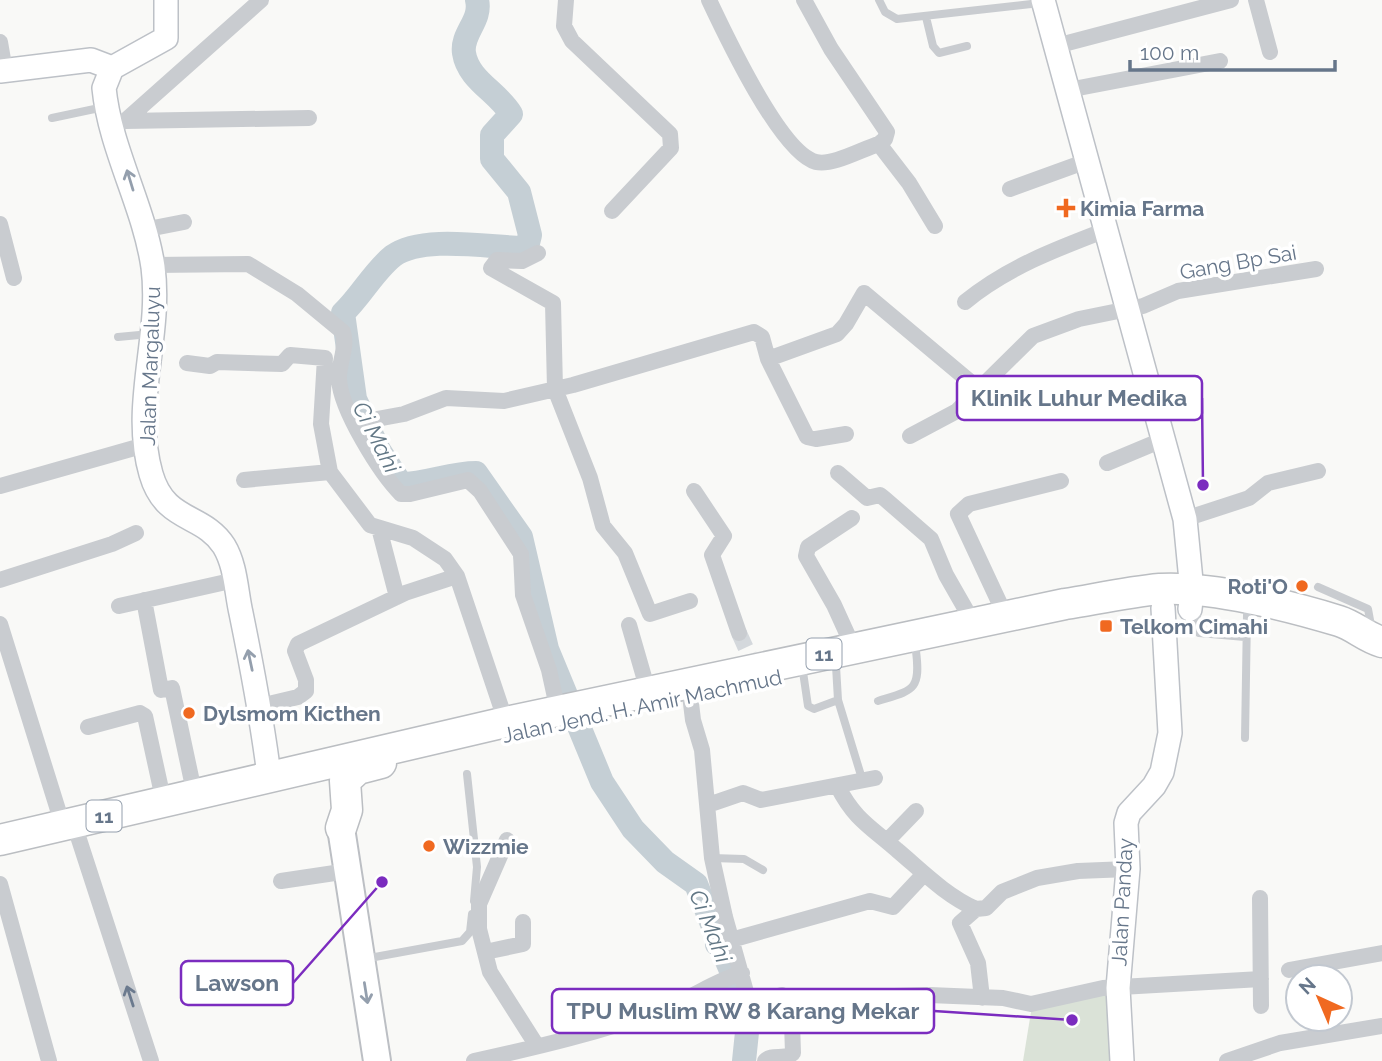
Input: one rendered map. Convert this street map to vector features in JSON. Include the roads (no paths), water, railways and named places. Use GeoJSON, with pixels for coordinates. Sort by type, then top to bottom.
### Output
{"type":"FeatureCollection","features":[{"type":"Feature","properties":{"kind":"highway","name":"Jalan Jend. H. Amir Machmud"},"geometry":{"type":"LineString","coordinates":[[341,828],[347,810],[345,780],[358,769],[752,661],[916,651],[1181,601],[1246,626],[1286,622],[1340,638],[1373,639]]}},
{"type":"Feature","properties":{"kind":"highway","name":"Jalan Jend. H. Amir Machmud"},"geometry":{"type":"LineString","coordinates":[[0,840],[202,794],[269,775],[506,722],[690,695],[803,672],[845,657],[1006,617],[1181,601],[1288,608],[1340,622],[1373,639]]}},
{"type":"Feature","properties":{"kind":"highway","name":"Jalan Jend. H. Amir Machmud"},"geometry":{"type":"LineString","coordinates":[[202,794],[232,797],[318,781],[326,787],[331,813],[341,828]]}},
{"type":"Feature","properties":{"kind":"main road"},"geometry":{"type":"LineString","coordinates":[[3,71],[91,60],[113,68],[166,38],[166,0]]}},
{"type":"Feature","properties":{"kind":"main road","name":"Jalan Panday"},"geometry":{"type":"LineString","coordinates":[[1048,1],[1056,46],[1185,519],[1181,601],[1163,646],[1170,699],[1169,745],[1158,779],[1129,813],[1126,823],[1128,869],[1118,988],[1122,1061]]}},
{"type":"Feature","properties":{"kind":"main road","name":"Jalan Margaluyu"},"geometry":{"type":"LineString","coordinates":[[113,68],[104,88],[115,118],[153,265],[155,302],[150,334],[145,445],[158,491],[175,513],[213,533],[232,563],[260,706],[269,775]]}},
{"type":"Feature","properties":{"kind":"main road"},"geometry":{"type":"LineString","coordinates":[[341,828],[377,1061]]}},
{"type":"Feature","properties":{"kind":"street"},"geometry":{"type":"LineString","coordinates":[[115,118],[261,0]]}},
{"type":"Feature","properties":{"kind":"street"},"geometry":{"type":"LineString","coordinates":[[566,0],[564,26],[572,41],[670,134],[672,140],[671,148],[612,211]]}},
{"type":"Feature","properties":{"kind":"street"},"geometry":{"type":"LineString","coordinates":[[709,0],[727,39],[774,121],[809,159],[824,162],[879,144],[885,139],[887,132],[831,48],[804,0]]}},
{"type":"Feature","properties":{"kind":"street"},"geometry":{"type":"LineString","coordinates":[[1056,46],[1231,0]]}},
{"type":"Feature","properties":{"kind":"street"},"geometry":{"type":"LineString","coordinates":[[1255,0],[1270,52]]}},
{"type":"Feature","properties":{"kind":"street"},"geometry":{"type":"LineString","coordinates":[[0,42],[3,71]]}},
{"type":"Feature","properties":{"kind":"street"},"geometry":{"type":"LineString","coordinates":[[1068,90],[1220,61]]}},
{"type":"Feature","properties":{"kind":"street"},"geometry":{"type":"LineString","coordinates":[[115,118],[309,118]]}},
{"type":"Feature","properties":{"kind":"street"},"geometry":{"type":"LineString","coordinates":[[879,144],[909,183],[935,226]]}},
{"type":"Feature","properties":{"kind":"street"},"geometry":{"type":"LineString","coordinates":[[1010,189],[1087,161]]}},
{"type":"Feature","properties":{"kind":"street"},"geometry":{"type":"LineString","coordinates":[[144,230],[184,222]]}},
{"type":"Feature","properties":{"kind":"street"},"geometry":{"type":"LineString","coordinates":[[0,224],[14,278]]}},
{"type":"Feature","properties":{"kind":"street"},"geometry":{"type":"LineString","coordinates":[[965,302],[989,281],[1106,230]]}},
{"type":"Feature","properties":{"kind":"street"},"geometry":{"type":"LineString","coordinates":[[538,253],[523,261],[497,260],[491,268],[553,303],[555,389],[590,478],[603,526],[625,552],[650,614],[690,601]]}},
{"type":"Feature","properties":{"kind":"street"},"geometry":{"type":"LineString","coordinates":[[153,265],[248,264],[297,294],[343,332],[345,341],[332,359],[321,424],[330,472],[363,517],[379,528],[413,538],[445,559],[457,576],[506,722]]}},
{"type":"Feature","properties":{"kind":"street","name":"Gang Bp Sai"},"geometry":{"type":"LineString","coordinates":[[910,436],[957,411],[981,391],[1032,336],[1079,320],[1163,300],[1178,291],[1316,269]]}},
{"type":"Feature","properties":{"kind":"street"},"geometry":{"type":"LineString","coordinates":[[768,359],[837,334],[864,293],[981,391]]}},
{"type":"Feature","properties":{"kind":"street"},"geometry":{"type":"LineString","coordinates":[[364,421],[404,414],[446,398],[504,401],[754,332],[760,334],[768,359],[807,437],[816,439],[846,434]]}},
{"type":"Feature","properties":{"kind":"street"},"geometry":{"type":"LineString","coordinates":[[187,363],[210,366],[217,362],[282,364],[290,355],[332,359]]}},
{"type":"Feature","properties":{"kind":"street"},"geometry":{"type":"LineString","coordinates":[[332,359],[340,387],[364,421],[363,442],[401,494],[468,480],[480,491],[521,554],[523,594],[549,670],[573,712]]}},
{"type":"Feature","properties":{"kind":"street"},"geometry":{"type":"LineString","coordinates":[[1107,463],[1162,440]]}},
{"type":"Feature","properties":{"kind":"street"},"geometry":{"type":"LineString","coordinates":[[0,485],[145,445]]}},
{"type":"Feature","properties":{"kind":"street"},"geometry":{"type":"LineString","coordinates":[[1185,519],[1250,498],[1268,483],[1318,471]]}},
{"type":"Feature","properties":{"kind":"street"},"geometry":{"type":"LineString","coordinates":[[244,480],[330,472]]}},
{"type":"Feature","properties":{"kind":"street"},"geometry":{"type":"LineString","coordinates":[[838,473],[867,498],[880,495],[931,539],[946,575],[974,624]]}},
{"type":"Feature","properties":{"kind":"street"},"geometry":{"type":"LineString","coordinates":[[1006,617],[958,514],[969,504],[1061,481]]}},
{"type":"Feature","properties":{"kind":"street"},"geometry":{"type":"LineString","coordinates":[[694,491],[724,536],[712,555],[725,585],[722,593],[739,633]]}},
{"type":"Feature","properties":{"kind":"street"},"geometry":{"type":"LineString","coordinates":[[845,657],[834,605],[806,556],[808,548],[852,518]]}},
{"type":"Feature","properties":{"kind":"street"},"geometry":{"type":"LineString","coordinates":[[379,528],[397,597]]}},
{"type":"Feature","properties":{"kind":"street"},"geometry":{"type":"LineString","coordinates":[[0,580],[113,544],[136,533]]}},
{"type":"Feature","properties":{"kind":"street"},"geometry":{"type":"LineString","coordinates":[[260,706],[298,697],[306,691],[306,680],[296,659],[298,644],[397,597],[457,576]]}},
{"type":"Feature","properties":{"kind":"street"},"geometry":{"type":"LineString","coordinates":[[119,606],[235,580]]}},
{"type":"Feature","properties":{"kind":"street"},"geometry":{"type":"LineString","coordinates":[[144,600],[161,690],[172,688],[202,794]]}},
{"type":"Feature","properties":{"kind":"street"},"geometry":{"type":"LineString","coordinates":[[0,624],[3,646],[10,650],[151,1061]]}},
{"type":"Feature","properties":{"kind":"street"},"geometry":{"type":"LineString","coordinates":[[629,625],[648,691]]}},
{"type":"Feature","properties":{"kind":"street"},"geometry":{"type":"LineString","coordinates":[[690,695],[693,720],[702,750],[712,858],[732,940],[735,975],[752,1001],[784,996],[792,1023],[793,1053],[785,1058],[770,1057],[765,1061]]}},
{"type":"Feature","properties":{"kind":"street"},"geometry":{"type":"LineString","coordinates":[[88,727],[140,713],[145,716],[164,803]]}},
{"type":"Feature","properties":{"kind":"street"},"geometry":{"type":"LineString","coordinates":[[708,805],[743,793],[761,800],[869,780]]}},
{"type":"Feature","properties":{"kind":"street"},"geometry":{"type":"LineString","coordinates":[[838,787],[863,825],[887,841],[923,875],[981,909]]}},
{"type":"Feature","properties":{"kind":"street"},"geometry":{"type":"LineString","coordinates":[[887,841],[916,811]]}},
{"type":"Feature","properties":{"kind":"street"},"geometry":{"type":"LineString","coordinates":[[507,840],[479,904],[479,929],[490,972],[537,1046]]}},
{"type":"Feature","properties":{"kind":"street"},"geometry":{"type":"LineString","coordinates":[[982,998],[978,963],[960,923],[1002,892],[1037,878],[1077,871],[1128,869]]}},
{"type":"Feature","properties":{"kind":"street"},"geometry":{"type":"LineString","coordinates":[[281,881],[348,871]]}},
{"type":"Feature","properties":{"kind":"street"},"geometry":{"type":"LineString","coordinates":[[732,940],[870,901],[893,906],[923,875]]}},
{"type":"Feature","properties":{"kind":"street"},"geometry":{"type":"LineString","coordinates":[[0,884],[49,1061]]}},
{"type":"Feature","properties":{"kind":"street"},"geometry":{"type":"LineString","coordinates":[[1260,898],[1261,1006]]}},
{"type":"Feature","properties":{"kind":"street"},"geometry":{"type":"LineString","coordinates":[[485,952],[523,944],[523,922]]}},
{"type":"Feature","properties":{"kind":"street"},"geometry":{"type":"LineString","coordinates":[[1327,963],[1382,953]]}},
{"type":"Feature","properties":{"kind":"street"},"geometry":{"type":"LineString","coordinates":[[474,1061],[642,1017],[705,992],[735,975]]}},
{"type":"Feature","properties":{"kind":"street"},"geometry":{"type":"LineString","coordinates":[[792,1023],[829,1006],[859,997],[982,998],[1031,1004],[1118,988],[1262,979]]}},
{"type":"Feature","properties":{"kind":"street"},"geometry":{"type":"LineString","coordinates":[[1227,1061],[1280,1043],[1382,1026]]}},
{"type":"Feature","properties":{"kind":"lane"},"geometry":{"type":"LineString","coordinates":[[879,0],[890,17],[897,19],[1048,1]]}},
{"type":"Feature","properties":{"kind":"lane"},"geometry":{"type":"LineString","coordinates":[[967,0],[971,12]]}},
{"type":"Feature","properties":{"kind":"lane"},"geometry":{"type":"LineString","coordinates":[[926,17],[933,46],[939,52],[967,46]]}},
{"type":"Feature","properties":{"kind":"lane"},"geometry":{"type":"LineString","coordinates":[[51,118],[115,118]]}},
{"type":"Feature","properties":{"kind":"lane"},"geometry":{"type":"LineString","coordinates":[[118,337],[150,334]]}},
{"type":"Feature","properties":{"kind":"lane"},"geometry":{"type":"LineString","coordinates":[[1318,587],[1368,609],[1373,639]]}},
{"type":"Feature","properties":{"kind":"lane"},"geometry":{"type":"LineString","coordinates":[[1245,738],[1246,626]]}},
{"type":"Feature","properties":{"kind":"lane"},"geometry":{"type":"LineString","coordinates":[[878,701],[908,692],[915,685],[920,677],[916,651]]}},
{"type":"Feature","properties":{"kind":"lane"},"geometry":{"type":"LineString","coordinates":[[845,657],[838,700],[869,780]]}},
{"type":"Feature","properties":{"kind":"lane"},"geometry":{"type":"LineString","coordinates":[[803,672],[810,709],[838,700]]}},
{"type":"Feature","properties":{"kind":"lane"},"geometry":{"type":"LineString","coordinates":[[361,959],[468,938],[477,867],[467,774]]}},
{"type":"Feature","properties":{"kind":"lane"},"geometry":{"type":"LineString","coordinates":[[712,858],[744,859],[763,870]]}},
{"type":"Feature","properties":{"kind":"waterway","name":"Ci Mahi"},"geometry":{"type":"LineString","coordinates":[[477,0],[477,14],[465,39],[464,53],[471,71],[511,114],[492,135],[492,159],[519,192],[530,235],[528,243],[522,248],[455,244],[420,246],[405,250],[386,262],[343,313],[355,399],[379,450],[401,484],[476,473],[521,537],[547,649],[602,782],[633,829],[665,862],[696,884],[718,939],[717,944],[721,947],[749,1013],[744,1061]]}},
{"type":"Feature","properties":{"kind":"tunnel"},"geometry":{"type":"LineString","coordinates":[[739,633],[749,655]]}},
{"type":"Feature","properties":{"kind":"place","name":"Kimia Farma"},"geometry":{"type":"Point","coordinates":[1066,208]}},
{"type":"Feature","properties":{"kind":"place","name":"Klinik Luhur Medika"},"geometry":{"type":"Point","coordinates":[1203,485]}},
{"type":"Feature","properties":{"kind":"place","name":"Roti'O"},"geometry":{"type":"Point","coordinates":[1302,586]}},
{"type":"Feature","properties":{"kind":"place","name":"Telkom Cimahi"},"geometry":{"type":"Point","coordinates":[1106,626]}},
{"type":"Feature","properties":{"kind":"place","name":"Dylsmom Kicthen"},"geometry":{"type":"Point","coordinates":[189,713]}},
{"type":"Feature","properties":{"kind":"place","name":"Wizzmie"},"geometry":{"type":"Point","coordinates":[429,846]}},
{"type":"Feature","properties":{"kind":"place","name":"Lawson"},"geometry":{"type":"Point","coordinates":[382,882]}},
{"type":"Feature","properties":{"kind":"place","name":"TPU Muslim RW 8 Karang Mekar"},"geometry":{"type":"Point","coordinates":[1072,1020]}}]}
